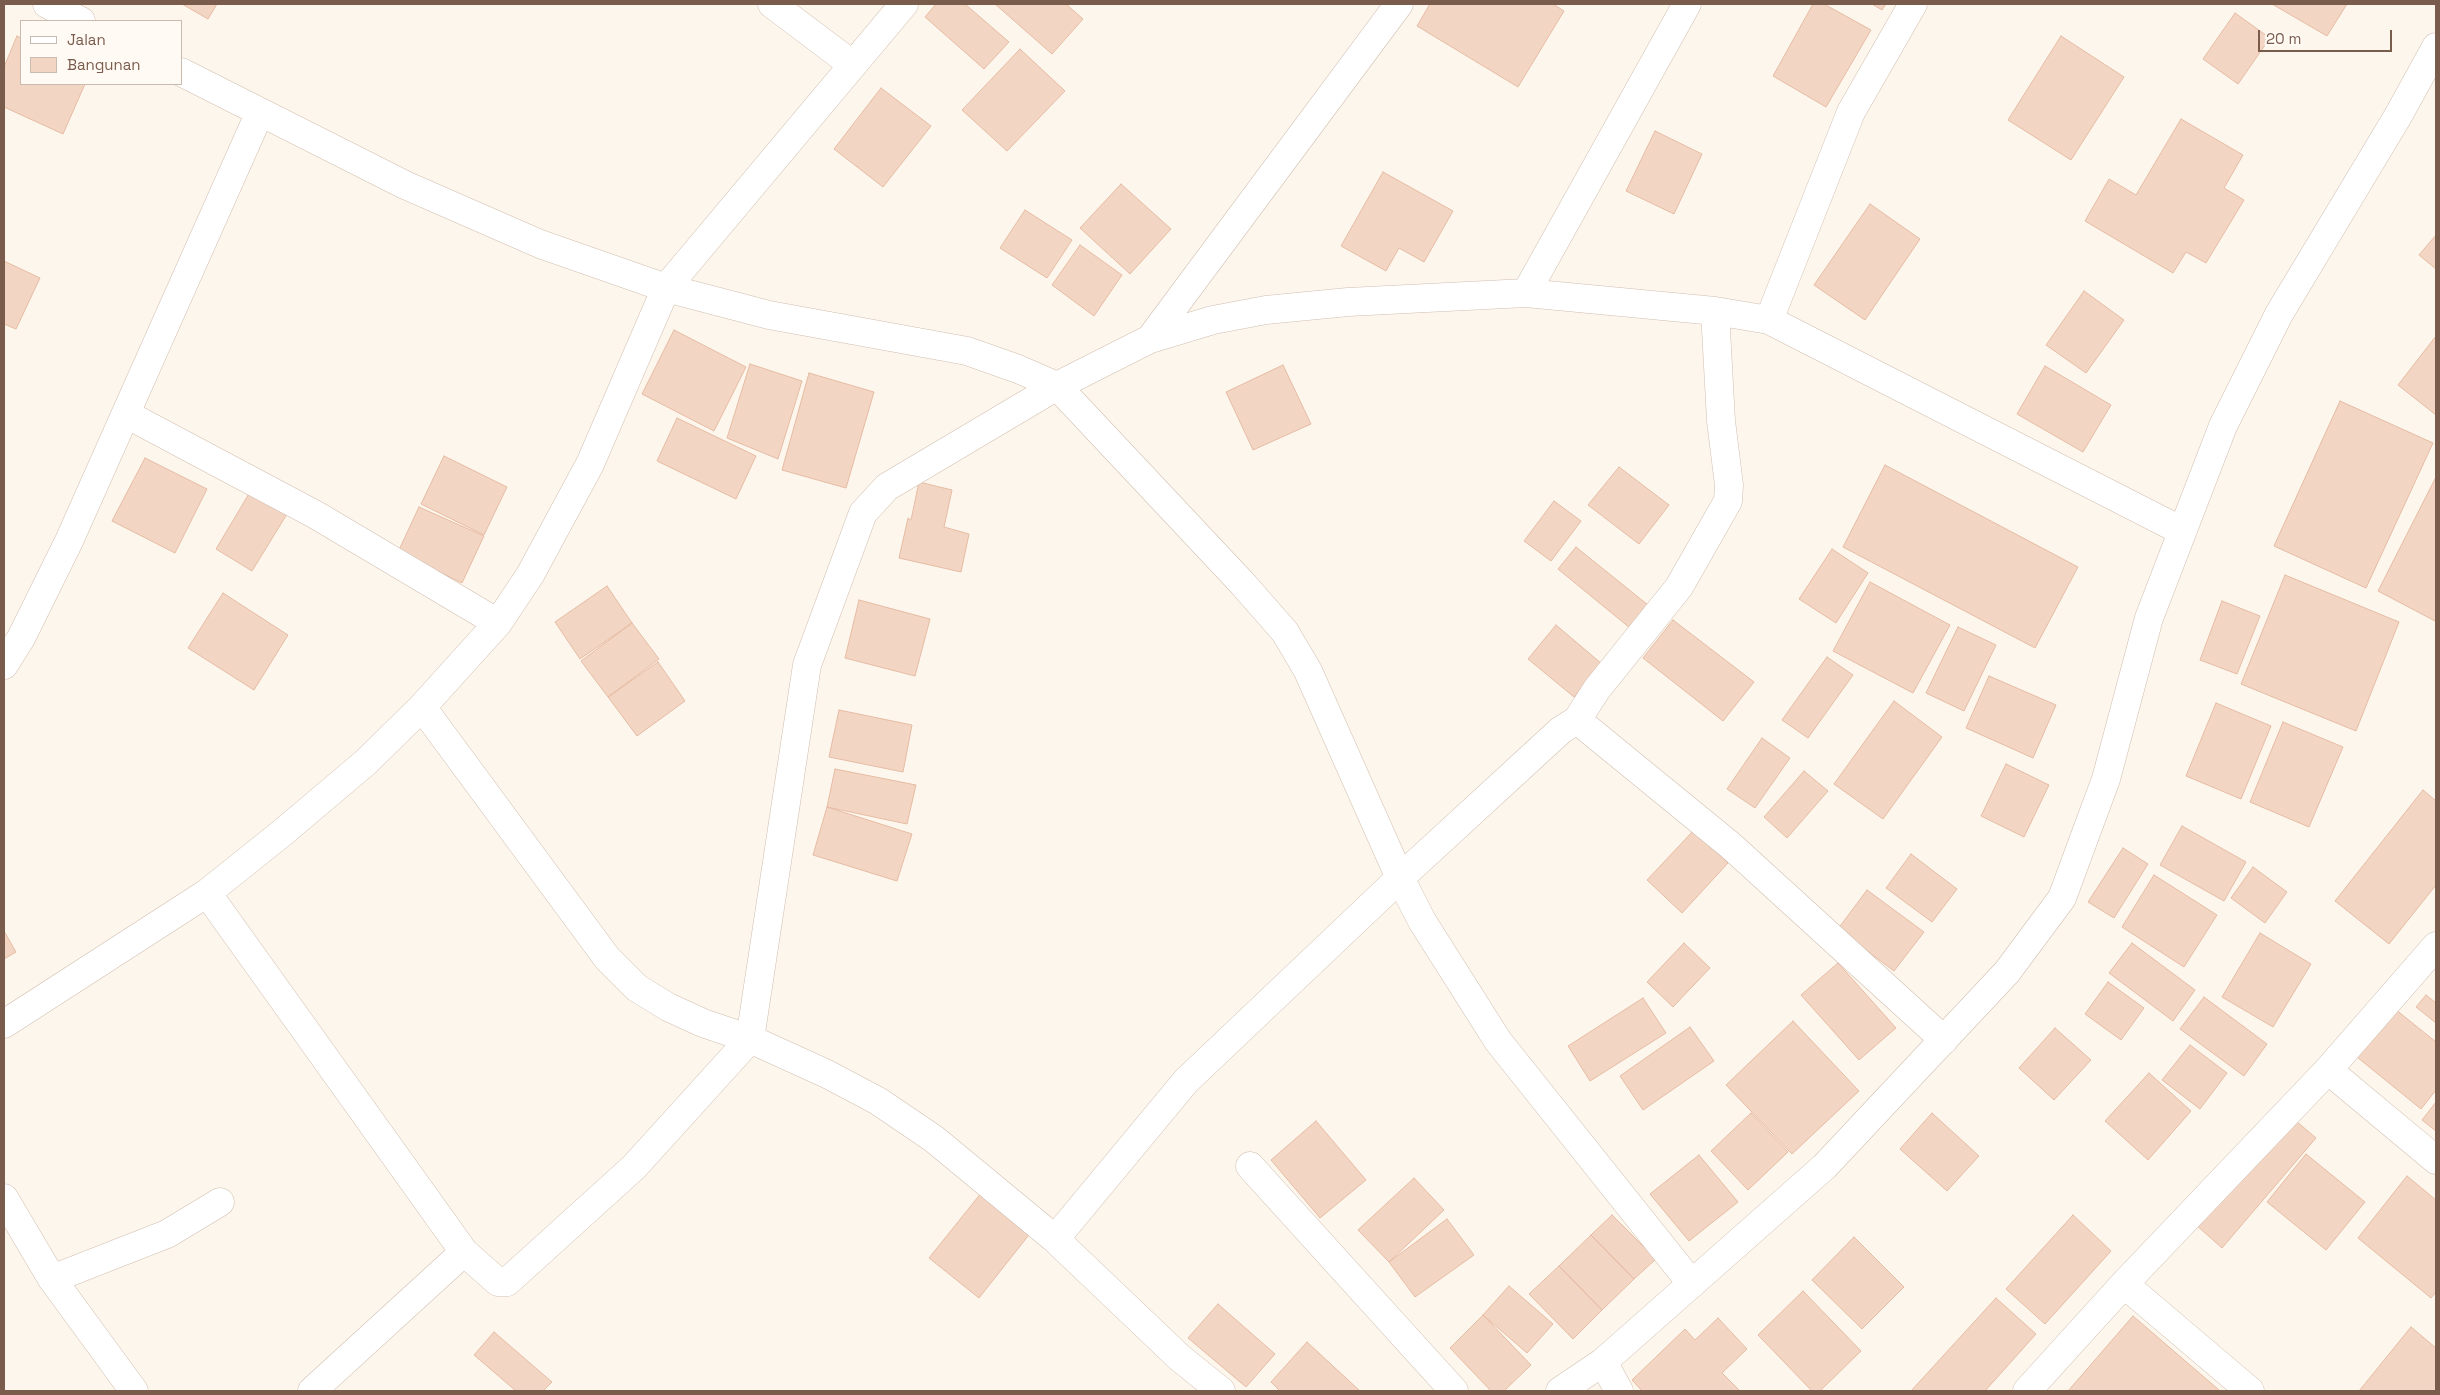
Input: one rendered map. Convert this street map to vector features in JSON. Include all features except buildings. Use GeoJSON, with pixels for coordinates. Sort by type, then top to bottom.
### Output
{"type":"FeatureCollection","features":[{"type":"Feature","properties":{"kind":"street"},"geometry":{"type":"LineString","coordinates":[[46,4],[79,20]]}},
{"type":"Feature","properties":{"kind":"street"},"geometry":{"type":"LineString","coordinates":[[772,4],[853,65]]}},
{"type":"Feature","properties":{"kind":"street"},"geometry":{"type":"LineString","coordinates":[[4,1024],[207,893],[366,762],[422,707],[498,622],[530,575],[590,464],[666,288],[904,4]]}},
{"type":"Feature","properties":{"kind":"street"},"geometry":{"type":"LineString","coordinates":[[1150,339],[1399,4]]}},
{"type":"Feature","properties":{"kind":"street"},"geometry":{"type":"LineString","coordinates":[[1526,293],[1687,4]]}},
{"type":"Feature","properties":{"kind":"street"},"geometry":{"type":"LineString","coordinates":[[1769,320],[1851,112],[1913,4]]}},
{"type":"Feature","properties":{"kind":"street"},"geometry":{"type":"LineString","coordinates":[[1560,1391],[1603,1362],[1826,1166],[2007,972],[2062,898],[2106,779],[2148,618],[2223,426],[2279,314],[2398,116],[2436,47]]}},
{"type":"Feature","properties":{"kind":"street"},"geometry":{"type":"LineString","coordinates":[[182,73],[406,185],[540,244],[666,288],[769,315],[967,351],[1018,369],[1057,386],[1242,583],[1285,632],[1308,671],[1322,700],[1400,878],[1422,921],[1498,1041],[1692,1284]]}},
{"type":"Feature","properties":{"kind":"street"},"geometry":{"type":"LineString","coordinates":[[4,665],[22,638],[47,588],[260,112]]}},
{"type":"Feature","properties":{"kind":"street"},"geometry":{"type":"LineString","coordinates":[[207,893],[464,1252],[498,1282],[507,1282],[634,1167],[750,1039],[807,665],[847,551],[863,513],[887,487],[1057,386],[1150,339],[1213,320],[1266,310],[1417,297],[1526,293],[1715,311],[1769,320],[2182,531]]}},
{"type":"Feature","properties":{"kind":"street"},"geometry":{"type":"LineString","coordinates":[[1055,1239],[1186,1080],[1400,878],[1561,730],[1577,720],[1597,689],[1679,587],[1728,501],[1729,485],[1721,421],[1715,311]]}},
{"type":"Feature","properties":{"kind":"street"},"geometry":{"type":"LineString","coordinates":[[126,414],[316,515],[498,622]]}},
{"type":"Feature","properties":{"kind":"street"},"geometry":{"type":"LineString","coordinates":[[422,707],[608,958],[637,988],[668,1007],[703,1023],[750,1039],[878,1100],[934,1139],[1055,1239],[1180,1358],[1221,1391]]}},
{"type":"Feature","properties":{"kind":"street"},"geometry":{"type":"LineString","coordinates":[[1577,720],[1730,845],[1944,1040]]}},
{"type":"Feature","properties":{"kind":"street"},"geometry":{"type":"LineString","coordinates":[[2027,1391],[2124,1284],[2328,1070],[2436,946]]}},
{"type":"Feature","properties":{"kind":"street"},"geometry":{"type":"LineString","coordinates":[[2328,1070],[2436,1160]]}},
{"type":"Feature","properties":{"kind":"street"},"geometry":{"type":"LineString","coordinates":[[1250,1166],[1454,1391]]}},
{"type":"Feature","properties":{"kind":"street"},"geometry":{"type":"LineString","coordinates":[[4,1198],[52,1279],[134,1391]]}},
{"type":"Feature","properties":{"kind":"street"},"geometry":{"type":"LineString","coordinates":[[52,1279],[167,1234],[220,1202]]}},
{"type":"Feature","properties":{"kind":"street"},"geometry":{"type":"LineString","coordinates":[[312,1391],[464,1252]]}},
{"type":"Feature","properties":{"kind":"street"},"geometry":{"type":"LineString","coordinates":[[2124,1284],[2250,1391]]}},
{"type":"Feature","properties":{"kind":"street"},"geometry":{"type":"LineString","coordinates":[[1603,1362],[1619,1391]]}}]}
